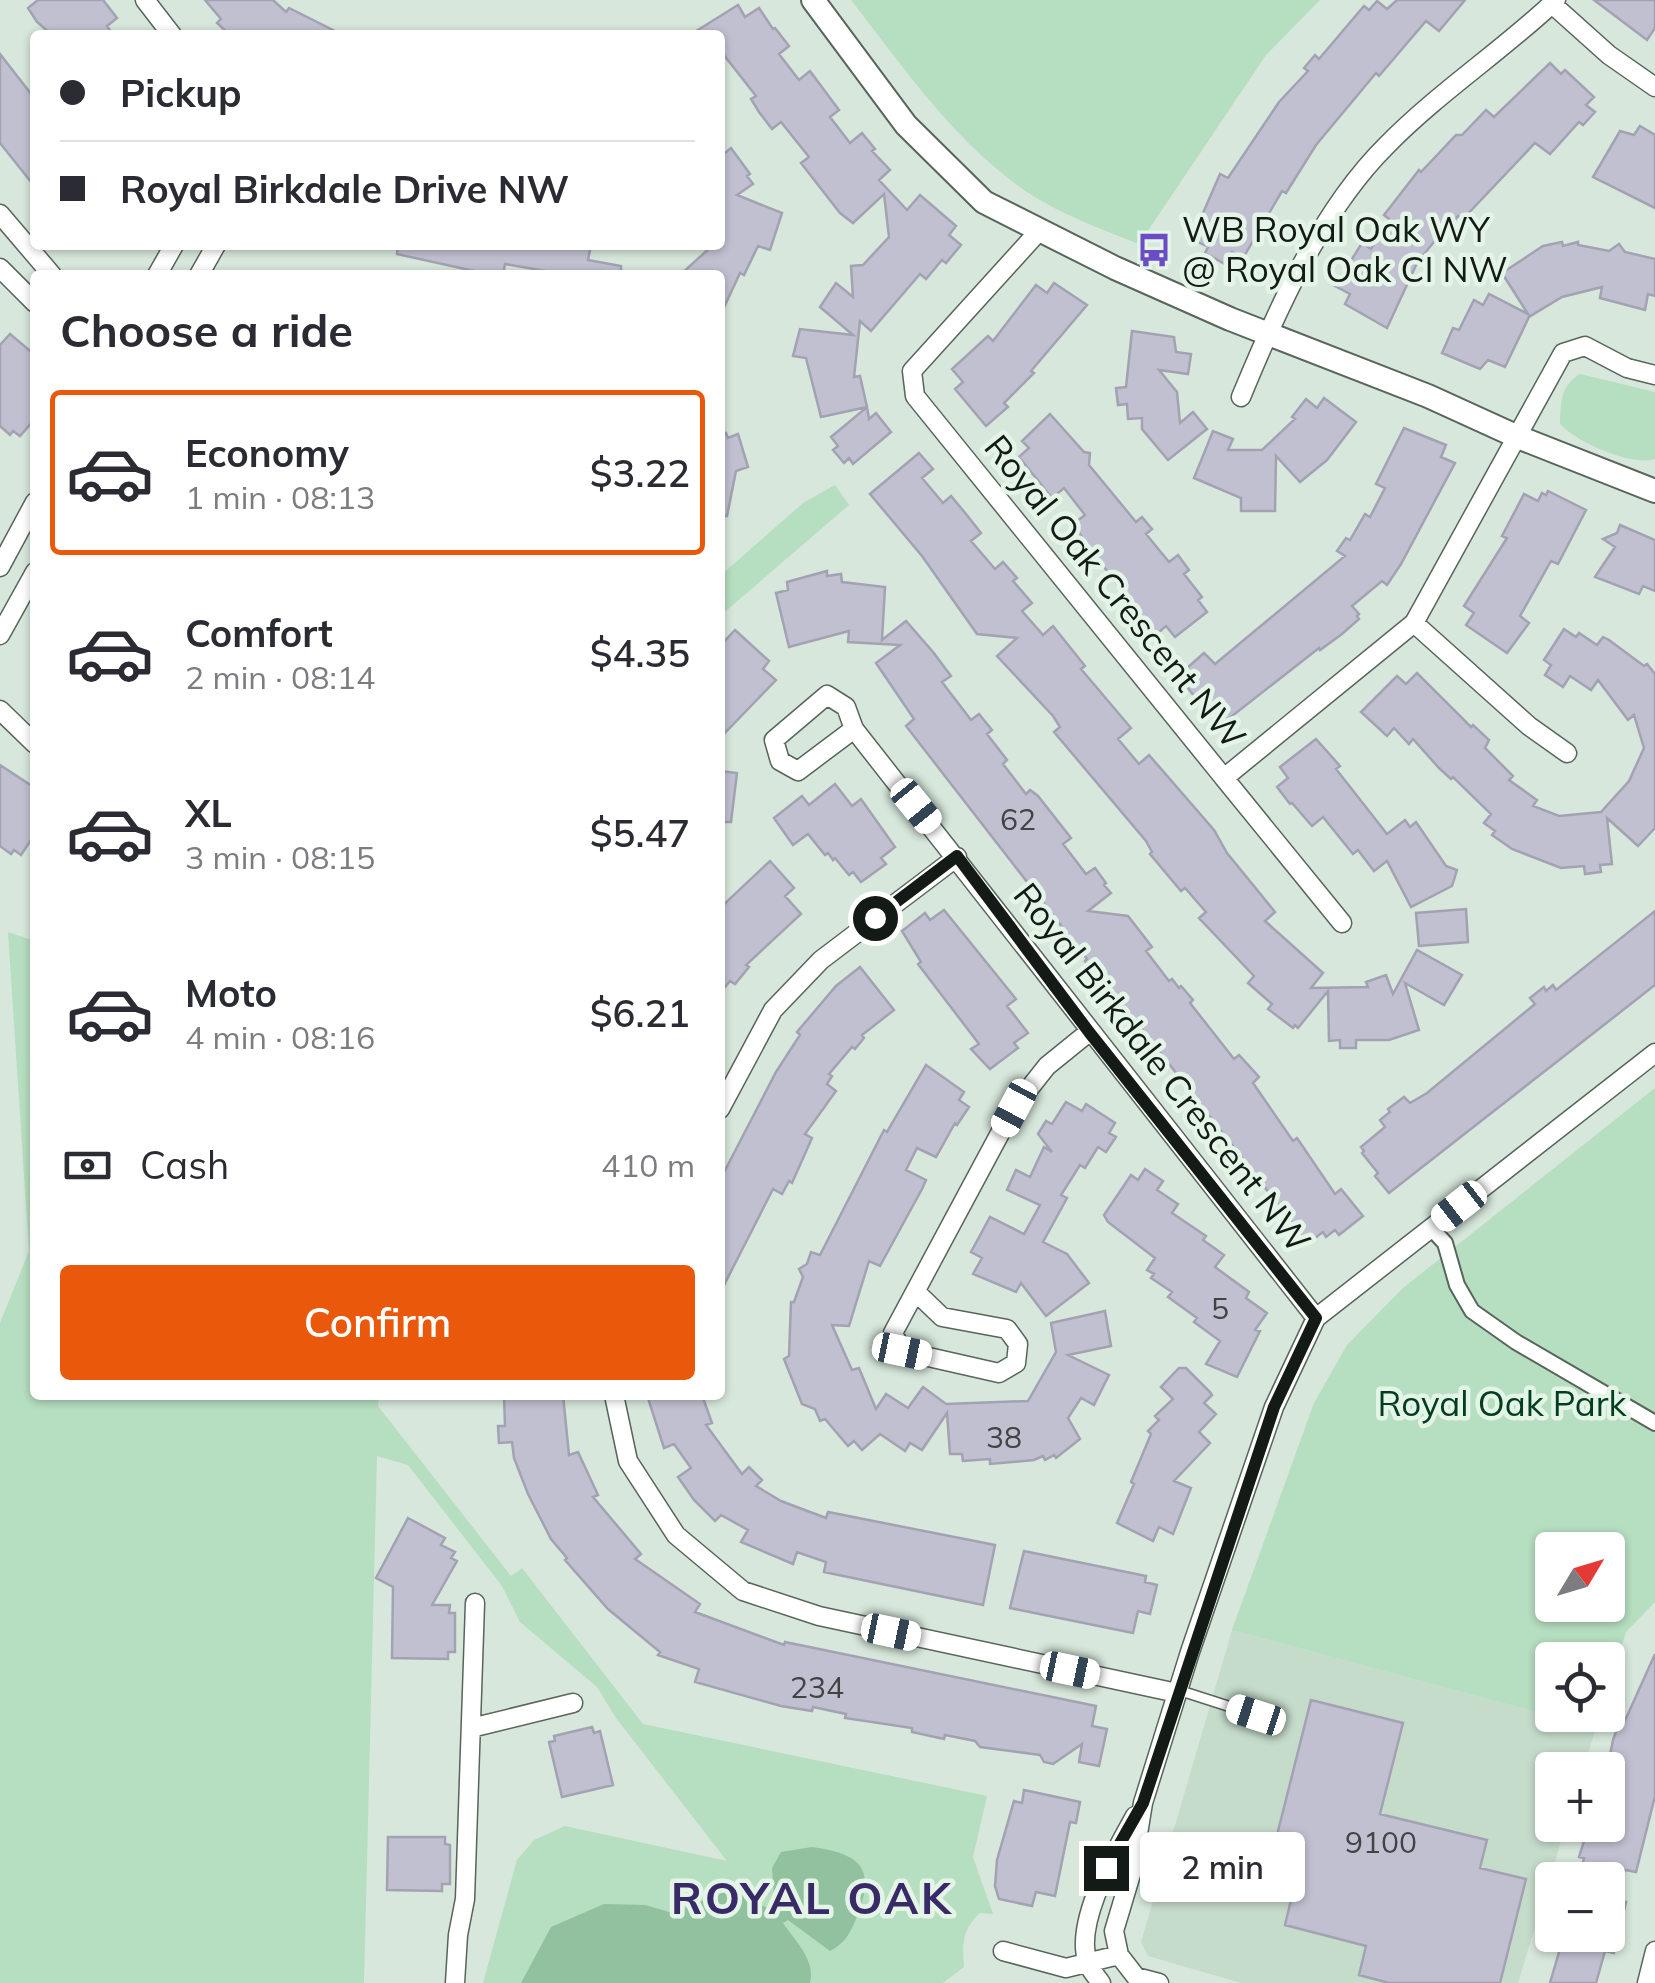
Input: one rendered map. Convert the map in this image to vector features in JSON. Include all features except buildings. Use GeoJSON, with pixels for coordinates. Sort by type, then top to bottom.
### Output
{"type":"FeatureCollection","features":[{"type":"Feature","properties":{"kind":"street"},"geometry":{"type":"LineString","coordinates":[[144,0],[168,30]]}},
{"type":"Feature","properties":{"kind":"street"},"geometry":{"type":"LineString","coordinates":[[812,0],[906,125],[984,202],[1114,268],[1655,492]]}},
{"type":"Feature","properties":{"kind":"street"},"geometry":{"type":"LineString","coordinates":[[1242,397],[1268,333],[1343,199],[1384,148],[1430,104],[1554,2],[1610,55],[1655,87]]}},
{"type":"Feature","properties":{"kind":"street"},"geometry":{"type":"LineString","coordinates":[[0,214],[47,270]]}},
{"type":"Feature","properties":{"kind":"street","name":"Royal Oak Crescent NW"},"geometry":{"type":"LineString","coordinates":[[1038,231],[912,371],[914,396],[1224,778],[1414,623],[1563,353],[1584,346],[1627,368],[1655,375]]}},
{"type":"Feature","properties":{"kind":"street"},"geometry":{"type":"LineString","coordinates":[[0,268],[30,298]]}},
{"type":"Feature","properties":{"kind":"street"},"geometry":{"type":"LineString","coordinates":[[0,567],[30,511]]}},
{"type":"Feature","properties":{"kind":"street"},"geometry":{"type":"LineString","coordinates":[[0,635],[30,581]]}},
{"type":"Feature","properties":{"kind":"street"},"geometry":{"type":"LineString","coordinates":[[1414,623],[1529,726],[1567,754]]}},
{"type":"Feature","properties":{"kind":"street","name":"Royal Birkdale Crescent NW"},"geometry":{"type":"LineString","coordinates":[[854,729],[798,771],[780,762],[774,740],[827,695],[846,707],[854,729],[1316,1318]]}},
{"type":"Feature","properties":{"kind":"street"},"geometry":{"type":"LineString","coordinates":[[0,710],[30,739]]}},
{"type":"Feature","properties":{"kind":"street"},"geometry":{"type":"LineString","coordinates":[[1224,778],[1342,923]]}},
{"type":"Feature","properties":{"kind":"street"},"geometry":{"type":"LineString","coordinates":[[725,1101],[774,1010],[820,960],[957,856]]}},
{"type":"Feature","properties":{"kind":"street"},"geometry":{"type":"LineString","coordinates":[[917,1293],[942,1317],[1007,1329],[1018,1344],[1016,1363],[999,1373],[902,1351],[893,1333],[1014,1108],[1047,1066],[1089,1032]]}},
{"type":"Feature","properties":{"kind":"street"},"geometry":{"type":"LineString","coordinates":[[1159,1983],[1136,1977],[1119,1955],[1114,1930],[1132,1871],[1143,1803],[1274,1407],[1316,1318],[1655,1053]]}},
{"type":"Feature","properties":{"kind":"street"},"geometry":{"type":"LineString","coordinates":[[1432,1228],[1446,1244],[1462,1299],[1472,1311],[1516,1342],[1655,1423]]}},
{"type":"Feature","properties":{"kind":"street"},"geometry":{"type":"LineString","coordinates":[[615,1400],[628,1461],[676,1535],[744,1590],[820,1616],[1178,1691]]}},
{"type":"Feature","properties":{"kind":"street"},"geometry":{"type":"LineString","coordinates":[[455,1983],[465,1898],[475,1602]]}},
{"type":"Feature","properties":{"kind":"street"},"geometry":{"type":"LineString","coordinates":[[471,1728],[572,1703]]}},
{"type":"Feature","properties":{"kind":"street"},"geometry":{"type":"LineString","coordinates":[[1101,1983],[1088,1963],[1085,1936],[1106,1868],[1143,1803]]}},
{"type":"Feature","properties":{"kind":"street"},"geometry":{"type":"LineString","coordinates":[[1647,1983],[1655,1951]]}},
{"type":"Feature","properties":{"kind":"street"},"geometry":{"type":"LineString","coordinates":[[1003,1952],[1066,1968],[1119,1955]]}},
{"type":"Feature","properties":{"kind":"lane"},"geometry":{"type":"LineString","coordinates":[[1178,1691],[1256,1715]]}},
{"type":"Feature","properties":{"kind":"shaded area"},"geometry":{"type":"Polygon","coordinates":[[[1232,1630],[1535,1712],[1535,1732],[1595,1732],[1589,1752],[1535,1752],[1535,1842],[1561,1842],[1555,1862],[1535,1862],[1535,1927],[1518,1983],[1241,1983],[1148,1956],[1141,1942],[1232,1630]]]}},
{"type":"Feature","properties":{"kind":"shaded area"},"geometry":{"type":"Polygon","coordinates":[[[812,1847],[852,1859],[864,1874],[865,1884],[851,1931],[830,1951],[788,1920],[783,1923],[807,1959],[810,1983],[521,1983],[551,1927],[604,1904],[645,1905],[673,1913],[727,1891],[742,1891],[754,1902],[775,1911],[772,1868],[781,1852],[812,1847]]]}},
{"type":"Feature","properties":{"kind":"green space"},"geometry":{"type":"Polygon","coordinates":[[[851,0],[1320,0],[1266,55],[1139,244],[1054,208],[1027,192],[976,151],[932,103],[851,0]]]}},
{"type":"Feature","properties":{"kind":"green space"},"geometry":{"type":"Polygon","coordinates":[[[1580,374],[1655,392],[1655,459],[1645,461],[1605,451],[1560,424],[1565,390],[1580,374]]]}},
{"type":"Feature","properties":{"kind":"green space"},"geometry":{"type":"Polygon","coordinates":[[[835,485],[849,505],[725,612],[725,572],[803,503],[835,485]]]}},
{"type":"Feature","properties":{"kind":"green space"},"geometry":{"type":"Polygon","coordinates":[[[8,932],[30,939],[30,1400],[379,1400],[378,1406],[511,1576],[522,1568],[643,1724],[987,1796],[973,1857],[993,1914],[980,1913],[966,1931],[964,1967],[943,1983],[483,1983],[517,1860],[534,1840],[565,1826],[727,1861],[616,1718],[597,1687],[520,1622],[502,1586],[408,1465],[377,1456],[364,1983],[0,1983],[0,1323],[29,1251],[8,932]]]}},
{"type":"Feature","properties":{"kind":"green space","name":"Royal Oak Park"},"geometry":{"type":"Polygon","coordinates":[[[1655,1088],[1655,1602],[1626,1632],[1623,1642],[1535,1642],[1535,1712],[1232,1630],[1314,1403],[1347,1345],[1403,1288],[1655,1088]]]}},
{"type":"Feature","properties":{"kind":"place","name":"WB Royal Oak WY @ Royal Oak CI NW"},"geometry":{"type":"Point","coordinates":[1154,250]}},
{"type":"Feature","properties":{"kind":"district","name":"ROYAL OAK"},"geometry":{"type":"Point","coordinates":[812,1898]}},
{"type":"Feature","properties":{"kind":"route"},"geometry":{"type":"LineString","coordinates":[[875,918],[957,856],[1089,1032],[1316,1318],[1274,1407],[1143,1803],[1106,1868]]}}]}
